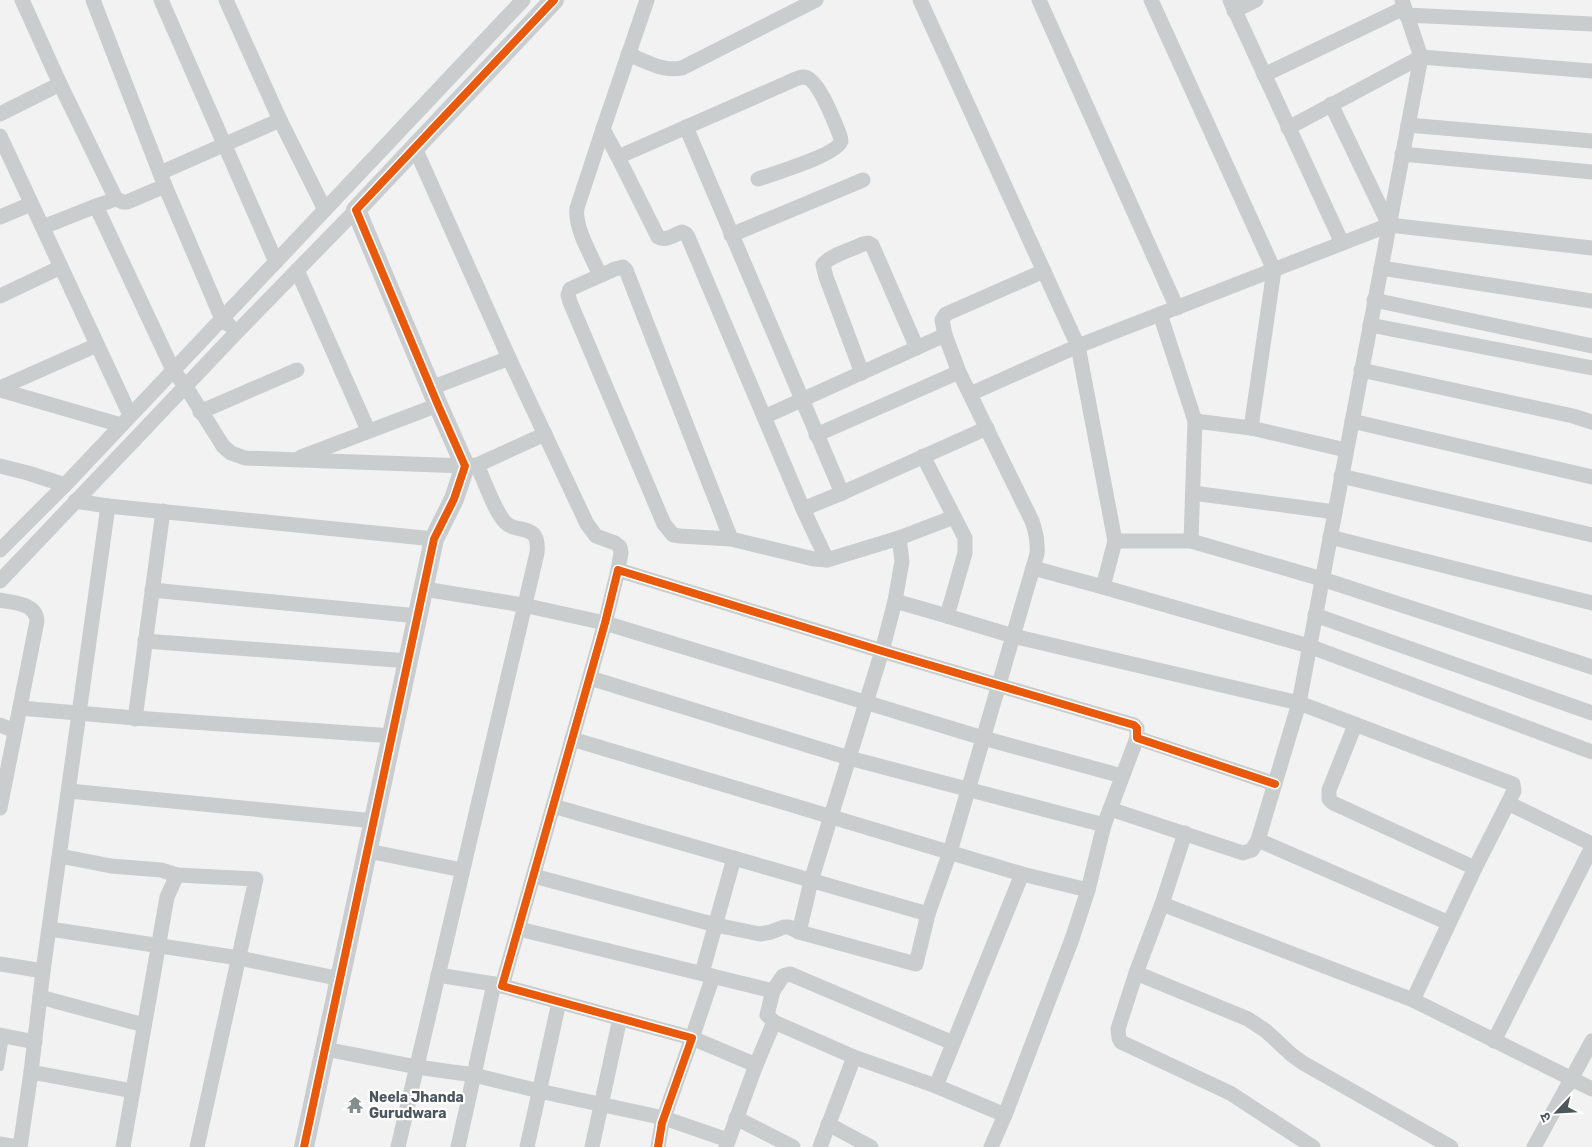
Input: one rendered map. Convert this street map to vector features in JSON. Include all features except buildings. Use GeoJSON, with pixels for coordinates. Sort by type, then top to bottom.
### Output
{"type":"FeatureCollection","features":[{"type":"Feature","properties":{"kind":"street"},"geometry":{"type":"LineString","coordinates":[[22,0],[60,84],[116,199],[127,202],[224,146],[280,120]]}},
{"type":"Feature","properties":{"kind":"street"},"geometry":{"type":"LineString","coordinates":[[93,0],[163,180],[229,326]]}},
{"type":"Feature","properties":{"kind":"street"},"geometry":{"type":"LineString","coordinates":[[161,0],[276,262]]}},
{"type":"Feature","properties":{"kind":"street"},"geometry":{"type":"LineString","coordinates":[[226,0],[280,120],[325,210]]}},
{"type":"Feature","properties":{"kind":"street"},"geometry":{"type":"LineString","coordinates":[[0,581],[75,501],[229,326],[276,262],[523,0]]}},
{"type":"Feature","properties":{"kind":"street"},"geometry":{"type":"LineString","coordinates":[[2,545],[65,485],[126,420],[180,380],[229,326],[297,270],[554,0]]}},
{"type":"Feature","properties":{"kind":"street"},"geometry":{"type":"LineString","coordinates":[[600,275],[576,216],[577,208],[647,0]]}},
{"type":"Feature","properties":{"kind":"street"},"geometry":{"type":"LineString","coordinates":[[628,54],[656,66],[673,70],[682,68],[816,0]]}},
{"type":"Feature","properties":{"kind":"street"},"geometry":{"type":"LineString","coordinates":[[920,0],[1078,346],[1115,541],[1103,587]]}},
{"type":"Feature","properties":{"kind":"street"},"geometry":{"type":"LineString","coordinates":[[1039,0],[1177,308]]}},
{"type":"Feature","properties":{"kind":"street"},"geometry":{"type":"LineString","coordinates":[[1151,0],[1274,270],[1251,428]]}},
{"type":"Feature","properties":{"kind":"street"},"geometry":{"type":"LineString","coordinates":[[1256,0],[1232,5],[1342,243]]}},
{"type":"Feature","properties":{"kind":"street"},"geometry":{"type":"LineString","coordinates":[[1264,75],[1404,7],[1592,24]]}},
{"type":"Feature","properties":{"kind":"street"},"geometry":{"type":"LineString","coordinates":[[1110,809],[1243,852],[1252,850],[1258,840],[1299,703],[1420,57],[1404,7]]}},
{"type":"Feature","properties":{"kind":"street"},"geometry":{"type":"LineString","coordinates":[[1288,128],[1420,57],[1592,71]]}},
{"type":"Feature","properties":{"kind":"street"},"geometry":{"type":"LineString","coordinates":[[618,157],[789,82],[802,77],[809,78],[824,100],[839,133],[840,143],[822,156],[758,179]]}},
{"type":"Feature","properties":{"kind":"street"},"geometry":{"type":"LineString","coordinates":[[0,114],[60,84]]}},
{"type":"Feature","properties":{"kind":"street"},"geometry":{"type":"LineString","coordinates":[[1331,104],[1389,225]]}},
{"type":"Feature","properties":{"kind":"street"},"geometry":{"type":"LineString","coordinates":[[1408,124],[1592,141]]}},
{"type":"Feature","properties":{"kind":"street"},"geometry":{"type":"LineString","coordinates":[[686,127],[816,436],[842,493]]}},
{"type":"Feature","properties":{"kind":"street"},"geometry":{"type":"LineString","coordinates":[[604,129],[658,237],[665,239],[682,232],[686,234],[826,560]]}},
{"type":"Feature","properties":{"kind":"street"},"geometry":{"type":"LineString","coordinates":[[0,136],[97,345],[126,420]]}},
{"type":"Feature","properties":{"kind":"street"},"geometry":{"type":"LineString","coordinates":[[415,148],[509,358],[590,529],[596,536],[615,543],[620,547],[621,553],[605,623],[534,876],[498,985],[474,1075],[458,1147]]}},
{"type":"Feature","properties":{"kind":"street"},"geometry":{"type":"LineString","coordinates":[[1402,154],[1592,172]]}},
{"type":"Feature","properties":{"kind":"street"},"geometry":{"type":"LineString","coordinates":[[355,179],[371,194]]}},
{"type":"Feature","properties":{"kind":"street"},"geometry":{"type":"LineString","coordinates":[[731,235],[862,180]]}},
{"type":"Feature","properties":{"kind":"street"},"geometry":{"type":"LineString","coordinates":[[43,227],[116,199]]}},
{"type":"Feature","properties":{"kind":"street"},"geometry":{"type":"LineString","coordinates":[[0,217],[32,204]]}},
{"type":"Feature","properties":{"kind":"street"},"geometry":{"type":"LineString","coordinates":[[96,206],[180,380],[223,446],[232,453],[245,458],[471,465],[545,434]]}},
{"type":"Feature","properties":{"kind":"street"},"geometry":{"type":"LineString","coordinates":[[356,210],[434,396],[471,465],[504,521],[510,526],[529,530],[533,533],[538,545],[398,1147]]}},
{"type":"Feature","properties":{"kind":"street"},"geometry":{"type":"LineString","coordinates":[[970,394],[1078,346],[1389,225],[1592,248]]}},
{"type":"Feature","properties":{"kind":"street"},"geometry":{"type":"LineString","coordinates":[[862,373],[826,277],[823,265],[830,259],[863,244],[868,243],[872,245],[917,348]]}},
{"type":"Feature","properties":{"kind":"street"},"geometry":{"type":"LineString","coordinates":[[0,296],[61,268]]}},
{"type":"Feature","properties":{"kind":"street"},"geometry":{"type":"LineString","coordinates":[[731,539],[626,270],[620,268],[570,289],[568,293],[569,299],[664,524],[673,535],[731,539],[814,559],[826,560],[899,538],[954,517]]}},
{"type":"Feature","properties":{"kind":"street"},"geometry":{"type":"LineString","coordinates":[[1381,268],[1592,301]]}},
{"type":"Feature","properties":{"kind":"street"},"geometry":{"type":"LineString","coordinates":[[297,270],[368,430]]}},
{"type":"Feature","properties":{"kind":"street"},"geometry":{"type":"LineString","coordinates":[[534,876],[716,925],[760,934],[784,927],[916,964],[928,914],[950,852],[1037,554],[1037,534],[959,372],[945,335],[942,320],[946,314],[1044,271]]}},
{"type":"Feature","properties":{"kind":"street"},"geometry":{"type":"LineString","coordinates":[[1374,300],[1592,346]]}},
{"type":"Feature","properties":{"kind":"street"},"geometry":{"type":"LineString","coordinates":[[1160,314],[1195,421],[1192,541]]}},
{"type":"Feature","properties":{"kind":"street"},"geometry":{"type":"LineString","coordinates":[[1370,325],[1592,368]]}},
{"type":"Feature","properties":{"kind":"street"},"geometry":{"type":"LineString","coordinates":[[764,417],[945,335]]}},
{"type":"Feature","properties":{"kind":"street"},"geometry":{"type":"LineString","coordinates":[[0,389],[97,345]]}},
{"type":"Feature","properties":{"kind":"street"},"geometry":{"type":"LineString","coordinates":[[295,459],[368,430],[509,358]]}},
{"type":"Feature","properties":{"kind":"street"},"geometry":{"type":"LineString","coordinates":[[200,412],[297,370]]}},
{"type":"Feature","properties":{"kind":"street"},"geometry":{"type":"LineString","coordinates":[[1362,370],[1573,416],[1592,422]]}},
{"type":"Feature","properties":{"kind":"street"},"geometry":{"type":"LineString","coordinates":[[816,436],[959,372]]}},
{"type":"Feature","properties":{"kind":"street"},"geometry":{"type":"LineString","coordinates":[[0,389],[126,420]]}},
{"type":"Feature","properties":{"kind":"street"},"geometry":{"type":"LineString","coordinates":[[1195,421],[1251,428],[1346,450]]}},
{"type":"Feature","properties":{"kind":"street"},"geometry":{"type":"LineString","coordinates":[[1352,421],[1592,477]]}},
{"type":"Feature","properties":{"kind":"street"},"geometry":{"type":"LineString","coordinates":[[803,509],[987,428]]}},
{"type":"Feature","properties":{"kind":"street"},"geometry":{"type":"LineString","coordinates":[[923,456],[965,538],[966,545],[962,564],[947,616]]}},
{"type":"Feature","properties":{"kind":"street"},"geometry":{"type":"LineString","coordinates":[[304,1147],[434,539],[471,465]]}},
{"type":"Feature","properties":{"kind":"street"},"geometry":{"type":"LineString","coordinates":[[0,466],[65,485]]}},
{"type":"Feature","properties":{"kind":"street"},"geometry":{"type":"LineString","coordinates":[[1341,476],[1592,535]]}},
{"type":"Feature","properties":{"kind":"street"},"geometry":{"type":"LineString","coordinates":[[1193,493],[1335,512]]}},
{"type":"Feature","properties":{"kind":"street"},"geometry":{"type":"LineString","coordinates":[[75,501],[434,539]]}},
{"type":"Feature","properties":{"kind":"street"},"geometry":{"type":"LineString","coordinates":[[0,1144],[18,1147],[31,1072],[108,506]]}},
{"type":"Feature","properties":{"kind":"street"},"geometry":{"type":"LineString","coordinates":[[135,719],[163,511]]}},
{"type":"Feature","properties":{"kind":"street"},"geometry":{"type":"LineString","coordinates":[[799,932],[811,881],[882,650],[895,601],[902,561],[899,538]]}},
{"type":"Feature","properties":{"kind":"street"},"geometry":{"type":"LineString","coordinates":[[1330,538],[1592,603]]}},
{"type":"Feature","properties":{"kind":"street"},"geometry":{"type":"LineString","coordinates":[[1115,541],[1192,541],[1322,579],[1592,667]]}},
{"type":"Feature","properties":{"kind":"street"},"geometry":{"type":"LineString","coordinates":[[1033,568],[1309,646],[1592,752]]}},
{"type":"Feature","properties":{"kind":"street"},"geometry":{"type":"LineString","coordinates":[[618,570],[1134,725],[1137,728],[1137,738],[1104,825],[1088,890],[1072,939],[1005,1115],[990,1147]]}},
{"type":"Feature","properties":{"kind":"street"},"geometry":{"type":"LineString","coordinates":[[424,589],[523,605],[605,623],[983,738],[1122,776]]}},
{"type":"Feature","properties":{"kind":"street"},"geometry":{"type":"LineString","coordinates":[[152,590],[418,616]]}},
{"type":"Feature","properties":{"kind":"street"},"geometry":{"type":"LineString","coordinates":[[0,600],[30,607],[37,616],[0,807]]}},
{"type":"Feature","properties":{"kind":"street"},"geometry":{"type":"LineString","coordinates":[[895,601],[1013,636],[1299,703],[1511,782],[1514,789],[1508,804],[1475,868],[1413,1000]]}},
{"type":"Feature","properties":{"kind":"street"},"geometry":{"type":"LineString","coordinates":[[1315,614],[1592,713]]}},
{"type":"Feature","properties":{"kind":"street"},"geometry":{"type":"LineString","coordinates":[[145,641],[409,661]]}},
{"type":"Feature","properties":{"kind":"street"},"geometry":{"type":"LineString","coordinates":[[590,678],[849,758],[1104,825]]}},
{"type":"Feature","properties":{"kind":"street"},"geometry":{"type":"LineString","coordinates":[[20,708],[135,719],[393,736]]}},
{"type":"Feature","properties":{"kind":"street"},"geometry":{"type":"LineString","coordinates":[[0,725],[15,731]]}},
{"type":"Feature","properties":{"kind":"street"},"geometry":{"type":"LineString","coordinates":[[1355,725],[1329,790],[1329,798],[1333,804],[1475,868]]}},
{"type":"Feature","properties":{"kind":"street"},"geometry":{"type":"LineString","coordinates":[[1137,738],[1274,784]]}},
{"type":"Feature","properties":{"kind":"street"},"geometry":{"type":"LineString","coordinates":[[572,739],[1022,874],[1088,890]]}},
{"type":"Feature","properties":{"kind":"street"},"geometry":{"type":"LineString","coordinates":[[69,790],[375,821]]}},
{"type":"Feature","properties":{"kind":"street"},"geometry":{"type":"LineString","coordinates":[[1494,1040],[1592,845],[1508,804]]}},
{"type":"Feature","properties":{"kind":"street"},"geometry":{"type":"LineString","coordinates":[[553,806],[928,914]]}},
{"type":"Feature","properties":{"kind":"street"},"geometry":{"type":"LineString","coordinates":[[1186,833],[1136,973],[1118,1030],[1119,1038],[1123,1044],[1230,1093],[1314,1147]]}},
{"type":"Feature","properties":{"kind":"street"},"geometry":{"type":"LineString","coordinates":[[1258,840],[1450,923]]}},
{"type":"Feature","properties":{"kind":"street"},"geometry":{"type":"LineString","coordinates":[[368,851],[462,870]]}},
{"type":"Feature","properties":{"kind":"street"},"geometry":{"type":"LineString","coordinates":[[60,856],[111,866],[161,870],[177,875],[256,879],[197,1147]]}},
{"type":"Feature","properties":{"kind":"street"},"geometry":{"type":"LineString","coordinates":[[658,1147],[664,1118],[692,1038],[708,974],[716,925],[734,858]]}},
{"type":"Feature","properties":{"kind":"street"},"geometry":{"type":"LineString","coordinates":[[936,1086],[1022,874]]}},
{"type":"Feature","properties":{"kind":"street"},"geometry":{"type":"LineString","coordinates":[[123,1147],[168,896],[177,875]]}},
{"type":"Feature","properties":{"kind":"street"},"geometry":{"type":"LineString","coordinates":[[1162,904],[1413,1000],[1592,1089]]}},
{"type":"Feature","properties":{"kind":"street"},"geometry":{"type":"LineString","coordinates":[[50,929],[239,958],[341,979]]}},
{"type":"Feature","properties":{"kind":"street"},"geometry":{"type":"LineString","coordinates":[[518,929],[773,991]]}},
{"type":"Feature","properties":{"kind":"street"},"geometry":{"type":"LineString","coordinates":[[0,964],[44,972]]}},
{"type":"Feature","properties":{"kind":"street"},"geometry":{"type":"LineString","coordinates":[[1136,973],[1248,1020],[1271,1035],[1292,1055],[1304,1063],[1451,1147]]}},
{"type":"Feature","properties":{"kind":"street"},"geometry":{"type":"LineString","coordinates":[[953,1043],[790,974],[783,976],[773,991],[768,1015],[774,1022],[854,1057],[936,1086],[1005,1115]]}},
{"type":"Feature","properties":{"kind":"street"},"geometry":{"type":"LineString","coordinates":[[438,975],[498,985],[692,1038],[756,1065]]}},
{"type":"Feature","properties":{"kind":"street"},"geometry":{"type":"LineString","coordinates":[[40,997],[144,1024]]}},
{"type":"Feature","properties":{"kind":"street"},"geometry":{"type":"LineString","coordinates":[[527,1147],[559,1002]]}},
{"type":"Feature","properties":{"kind":"street"},"geometry":{"type":"LineString","coordinates":[[592,1147],[620,1018]]}},
{"type":"Feature","properties":{"kind":"street"},"geometry":{"type":"LineString","coordinates":[[326,1049],[417,1067],[474,1075],[539,1092],[664,1118],[727,1144],[774,1022]]}},
{"type":"Feature","properties":{"kind":"street"},"geometry":{"type":"LineString","coordinates":[[2,1036],[35,1042]]}},
{"type":"Feature","properties":{"kind":"street"},"geometry":{"type":"LineString","coordinates":[[1534,1147],[1592,1041]]}},
{"type":"Feature","properties":{"kind":"street"},"geometry":{"type":"LineString","coordinates":[[820,1147],[854,1057]]}},
{"type":"Feature","properties":{"kind":"street"},"geometry":{"type":"LineString","coordinates":[[31,1072],[133,1091]]}},
{"type":"Feature","properties":{"kind":"street"},"geometry":{"type":"LineString","coordinates":[[736,1118],[793,1147]]}},
{"type":"Feature","properties":{"kind":"street"},"geometry":{"type":"LineString","coordinates":[[828,1124],[871,1147]]}},
{"type":"Feature","properties":{"kind":"lane"},"geometry":{"type":"LineString","coordinates":[[0,1067],[2,1036]]}},
{"type":"Feature","properties":{"kind":"cycle path"},"geometry":{"type":"LineString","coordinates":[[304,1147],[434,539],[454,499],[465,466],[356,210],[554,0]]}},
{"type":"Feature","properties":{"kind":"cycle path"},"geometry":{"type":"LineString","coordinates":[[658,1147],[662,1123],[692,1038],[502,986],[605,623],[618,570],[882,651],[1134,725],[1137,728],[1137,738],[1275,784]]}},
{"type":"Feature","properties":{"kind":"place","name":"Neela Jhanda Gurudwara"},"geometry":{"type":"Point","coordinates":[355,1105]}}]}
